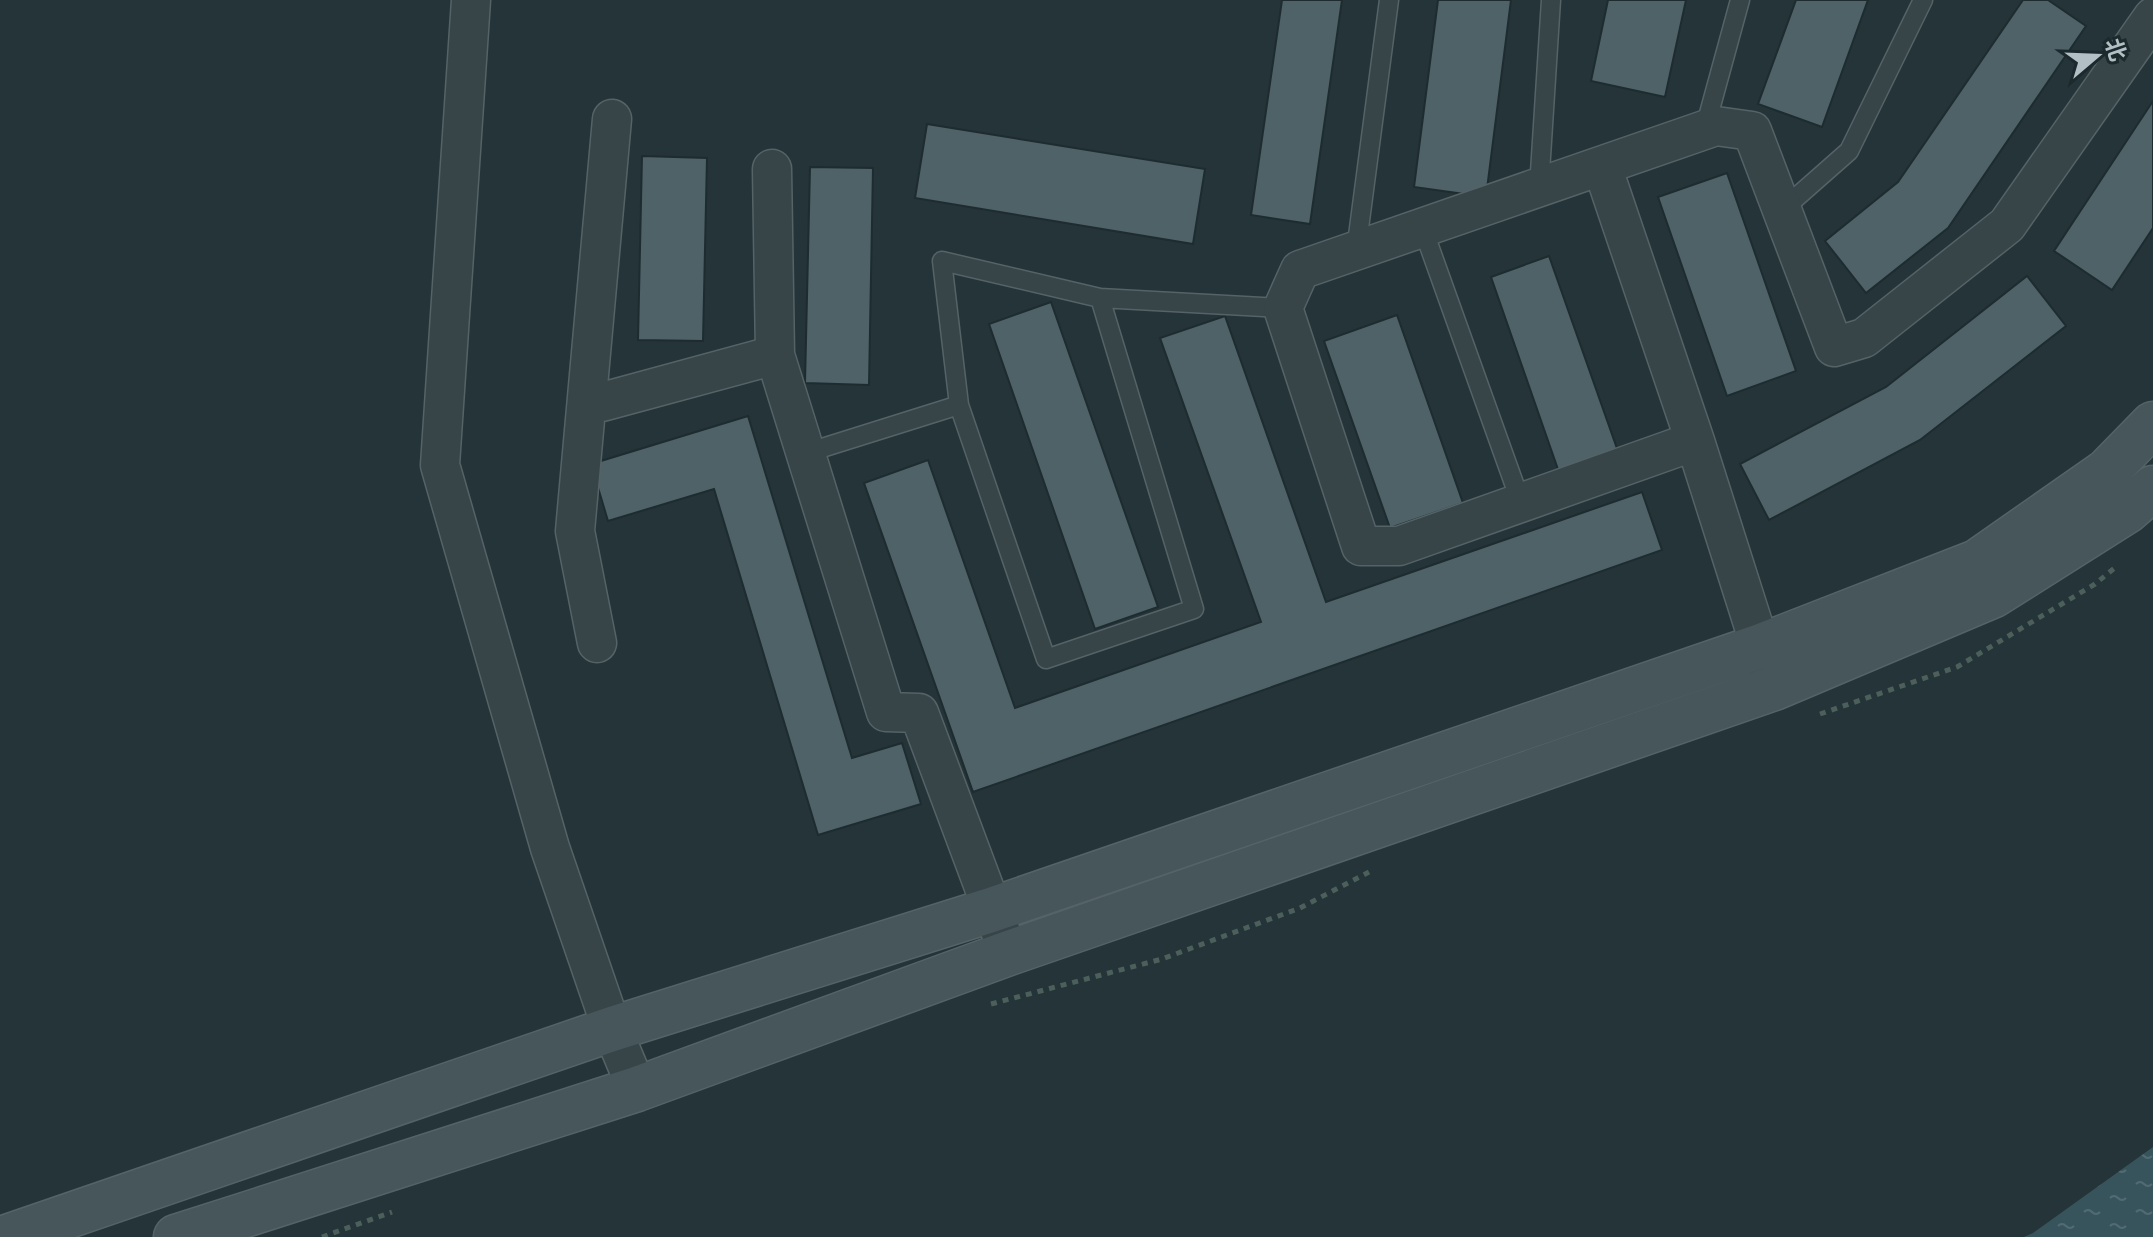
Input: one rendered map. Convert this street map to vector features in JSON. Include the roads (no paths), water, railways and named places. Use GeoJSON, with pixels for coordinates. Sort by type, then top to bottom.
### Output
{"type":"FeatureCollection","features":[{"type":"Feature","properties":{"kind":"main road"},"geometry":{"type":"LineString","coordinates":[[7,1237],[612,1029],[991,910],[1761,646],[1977,562],[2107,471],[2153,424]]}},
{"type":"Feature","properties":{"kind":"main road"},"geometry":{"type":"LineString","coordinates":[[176,1237],[637,1089],[1009,953],[1774,688],[1994,595],[2127,511],[2153,488]]}},
{"type":"Feature","properties":{"kind":"street"},"geometry":{"type":"LineString","coordinates":[[471,0],[440,465],[550,848],[612,1029],[637,1089]]}},
{"type":"Feature","properties":{"kind":"street"},"geometry":{"type":"LineString","coordinates":[[1695,441],[1399,546],[1361,546],[1283,308],[1300,270],[1716,126],[1752,131],[1834,347],[1864,338],[2007,225],[2153,17]]}},
{"type":"Feature","properties":{"kind":"street"},"geometry":{"type":"LineString","coordinates":[[597,643],[575,531],[612,119]]}},
{"type":"Feature","properties":{"kind":"street"},"geometry":{"type":"LineString","coordinates":[[1602,166],[1774,688]]}},
{"type":"Feature","properties":{"kind":"street"},"geometry":{"type":"LineString","coordinates":[[772,169],[775,355],[886,712],[919,713],[1009,953]]}},
{"type":"Feature","properties":{"kind":"street"},"geometry":{"type":"LineString","coordinates":[[588,401],[602,402],[775,355]]}},
{"type":"Feature","properties":{"kind":"lane"},"geometry":{"type":"LineString","coordinates":[[1356,251],[1389,0]]}},
{"type":"Feature","properties":{"kind":"lane"},"geometry":{"type":"LineString","coordinates":[[1539,188],[1551,0]]}},
{"type":"Feature","properties":{"kind":"lane"},"geometry":{"type":"LineString","coordinates":[[1704,130],[1740,0]]}},
{"type":"Feature","properties":{"kind":"lane"},"geometry":{"type":"LineString","coordinates":[[1782,210],[1849,151],[1923,0]]}},
{"type":"Feature","properties":{"kind":"lane"},"geometry":{"type":"LineString","coordinates":[[1423,229],[1521,503]]}},
{"type":"Feature","properties":{"kind":"lane"},"geometry":{"type":"LineString","coordinates":[[1100,298],[1194,609],[1046,659],[959,405],[942,261],[1100,298],[1283,308]]}},
{"type":"Feature","properties":{"kind":"lane"},"geometry":{"type":"LineString","coordinates":[[806,453],[959,405]]}},
{"type":"Feature","properties":{"kind":"water"},"geometry":{"type":"Polygon","coordinates":[[[2153,1147],[2153,1237],[2024,1237],[2033,1233],[2153,1147]]]}}]}
